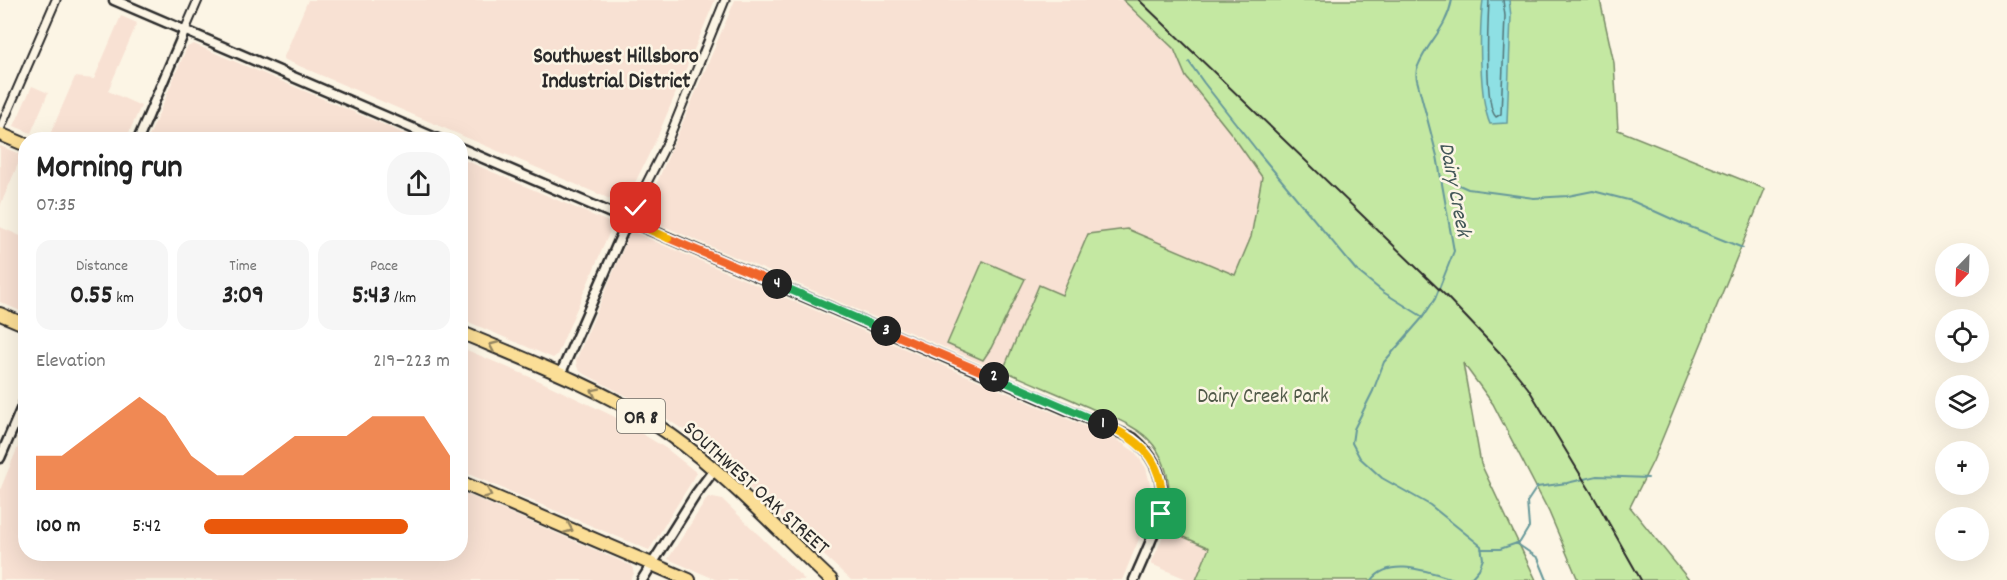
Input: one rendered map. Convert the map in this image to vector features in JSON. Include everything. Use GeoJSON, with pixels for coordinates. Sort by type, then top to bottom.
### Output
{"type":"FeatureCollection","features":[{"type":"Feature","properties":{"kind":"highway"},"geometry":{"type":"LineString","coordinates":[[0,132],[18,141]]}},
{"type":"Feature","properties":{"kind":"highway"},"geometry":{"type":"LineString","coordinates":[[0,314],[18,322]]}},
{"type":"Feature","properties":{"kind":"highway","name":"SOUTHWEST OAK STREET"},"geometry":{"type":"LineString","coordinates":[[468,335],[560,375],[613,400],[650,421],[714,470],[831,580]]}},
{"type":"Feature","properties":{"kind":"highway"},"geometry":{"type":"LineString","coordinates":[[468,485],[689,580]]}},
{"type":"Feature","properties":{"kind":"street"},"geometry":{"type":"LineString","coordinates":[[0,132],[56,0]]}},
{"type":"Feature","properties":{"kind":"street"},"geometry":{"type":"LineString","coordinates":[[114,0],[421,132]]}},
{"type":"Feature","properties":{"kind":"street"},"geometry":{"type":"LineString","coordinates":[[141,132],[198,0]]}},
{"type":"Feature","properties":{"kind":"street"},"geometry":{"type":"LineString","coordinates":[[560,375],[628,220],[666,145],[725,0]]}},
{"type":"Feature","properties":{"kind":"street"},"geometry":{"type":"LineString","coordinates":[[468,151],[1132,438],[1144,448],[1156,466],[1161,481],[1162,502],[1161,514],[1134,580]]}},
{"type":"Feature","properties":{"kind":"street"},"geometry":{"type":"LineString","coordinates":[[0,458],[18,416]]}},
{"type":"Feature","properties":{"kind":"street"},"geometry":{"type":"LineString","coordinates":[[642,580],[714,470]]}},
{"type":"Feature","properties":{"kind":"shaded area"},"geometry":{"type":"Polygon","coordinates":[[[308,0],[715,0],[656,140],[624,205],[468,138],[468,132],[454,132],[283,59],[308,0]]]}},
{"type":"Feature","properties":{"kind":"shaded area"},"geometry":{"type":"Polygon","coordinates":[[[735,0],[1123,0],[1174,50],[1186,77],[1233,136],[1262,178],[1251,237],[1235,276],[1127,229],[1063,295],[1004,368],[1004,373],[647,219],[644,213],[735,0]]]}},
{"type":"Feature","properties":{"kind":"shaded area"},"geometry":{"type":"Polygon","coordinates":[[[121,16],[137,23],[108,91],[141,106],[129,132],[51,132],[75,77],[94,79],[121,16]]]}},
{"type":"Feature","properties":{"kind":"shaded area"},"geometry":{"type":"Polygon","coordinates":[[[194,44],[401,132],[151,132],[187,47],[194,44]]]}},
{"type":"Feature","properties":{"kind":"shaded area"},"geometry":{"type":"Polygon","coordinates":[[[32,86],[48,93],[31,132],[14,126],[32,86]]]}},
{"type":"Feature","properties":{"kind":"shaded area"},"geometry":{"type":"Polygon","coordinates":[[[0,146],[18,153],[18,164],[0,206],[0,146]]]}},
{"type":"Feature","properties":{"kind":"shaded area"},"geometry":{"type":"Polygon","coordinates":[[[468,161],[613,224],[557,355],[553,358],[468,322],[468,161]]]}},
{"type":"Feature","properties":{"kind":"shaded area"},"geometry":{"type":"Polygon","coordinates":[[[0,227],[18,235],[18,310],[0,302],[0,227]]]}},
{"type":"Feature","properties":{"kind":"shaded area"},"geometry":{"type":"Polygon","coordinates":[[[633,232],[1119,441],[1135,452],[1146,468],[1152,492],[1149,515],[1122,580],[851,580],[691,435],[655,411],[581,372],[577,367],[576,360],[630,233],[633,232]]]}},
{"type":"Feature","properties":{"kind":"shaded area"},"geometry":{"type":"Polygon","coordinates":[[[468,350],[613,416],[667,449],[697,473],[649,550],[468,474],[468,350]]]}},
{"type":"Feature","properties":{"kind":"shaded area"},"geometry":{"type":"Polygon","coordinates":[[[18,447],[18,561],[468,561],[468,495],[632,566],[634,574],[630,580],[0,580],[0,490],[18,447]]]}},
{"type":"Feature","properties":{"kind":"shaded area"},"geometry":{"type":"Polygon","coordinates":[[[708,497],[723,500],[805,580],[717,580],[668,559],[708,497]]]}},
{"type":"Feature","properties":{"kind":"shaded area"},"geometry":{"type":"Polygon","coordinates":[[[1166,529],[1210,548],[1196,580],[1189,580],[1151,564],[1166,529]]]}},
{"type":"Feature","properties":{"kind":"green space","name":"Dairy Creek Park"},"geometry":{"type":"Polygon","coordinates":[[[1123,0],[1600,0],[1614,63],[1618,130],[1765,189],[1653,461],[1630,507],[1689,580],[1578,580],[1549,512],[1493,404],[1463,363],[1481,464],[1536,580],[1196,580],[1209,548],[1166,529],[1169,486],[1166,472],[1162,458],[1145,436],[1115,418],[1005,371],[1004,368],[1039,285],[1062,295],[1088,234],[1127,229],[1235,275],[1251,237],[1262,177],[1186,77],[1174,49],[1123,0]]]}},
{"type":"Feature","properties":{"kind":"green space"},"geometry":{"type":"Polygon","coordinates":[[[983,261],[1025,279],[983,360],[947,344],[983,261]]]}},
{"type":"Feature","properties":{"kind":"water"},"geometry":{"type":"Polygon","coordinates":[[[1483,0],[1509,0],[1511,16],[1507,123],[1490,124],[1486,113],[1481,63],[1483,0]]]}},
{"type":"Feature","properties":{"kind":"waterway","name":"Dairy Creek"},"geometry":{"type":"LineString","coordinates":[[1452,0],[1446,19],[1422,57],[1416,74],[1437,156],[1454,251],[1435,299],[1423,317],[1384,362],[1373,391],[1354,429],[1352,443],[1360,458],[1382,478],[1430,505],[1481,546],[1483,559],[1479,569],[1472,577],[1463,580]]}},
{"type":"Feature","properties":{"kind":"waterway"},"geometry":{"type":"LineString","coordinates":[[1189,62],[1259,153],[1356,270],[1383,292],[1423,317]]}},
{"type":"Feature","properties":{"kind":"waterway"},"geometry":{"type":"LineString","coordinates":[[1441,177],[1468,189],[1534,198],[1568,196],[1593,191],[1632,201],[1743,248]]}},
{"type":"Feature","properties":{"kind":"waterway"},"geometry":{"type":"LineString","coordinates":[[1481,549],[1500,549],[1520,542],[1529,527],[1527,502],[1537,487],[1597,476],[1648,478]]}},
{"type":"Feature","properties":{"kind":"waterway"},"geometry":{"type":"LineString","coordinates":[[1516,543],[1538,558],[1547,580]]}},
{"type":"Feature","properties":{"kind":"waterway","name":"Dairy Creek"},"geometry":{"type":"LineString","coordinates":[[1372,580],[1380,573],[1401,567],[1458,580]]}},
{"type":"Feature","properties":{"kind":"railway"},"geometry":{"type":"LineString","coordinates":[[1139,0],[1445,295],[1500,353],[1528,388],[1641,580]]}},
{"type":"Feature","properties":{"kind":"district","name":"Southwest Hillsboro Industrial District"},"geometry":{"type":"Point","coordinates":[616,66]}},
{"type":"Feature","properties":{"kind":"route"},"geometry":{"type":"LineString","coordinates":[[636,208],[628,220],[1132,438],[1148,454],[1158,471],[1162,491],[1161,514]]}}]}
